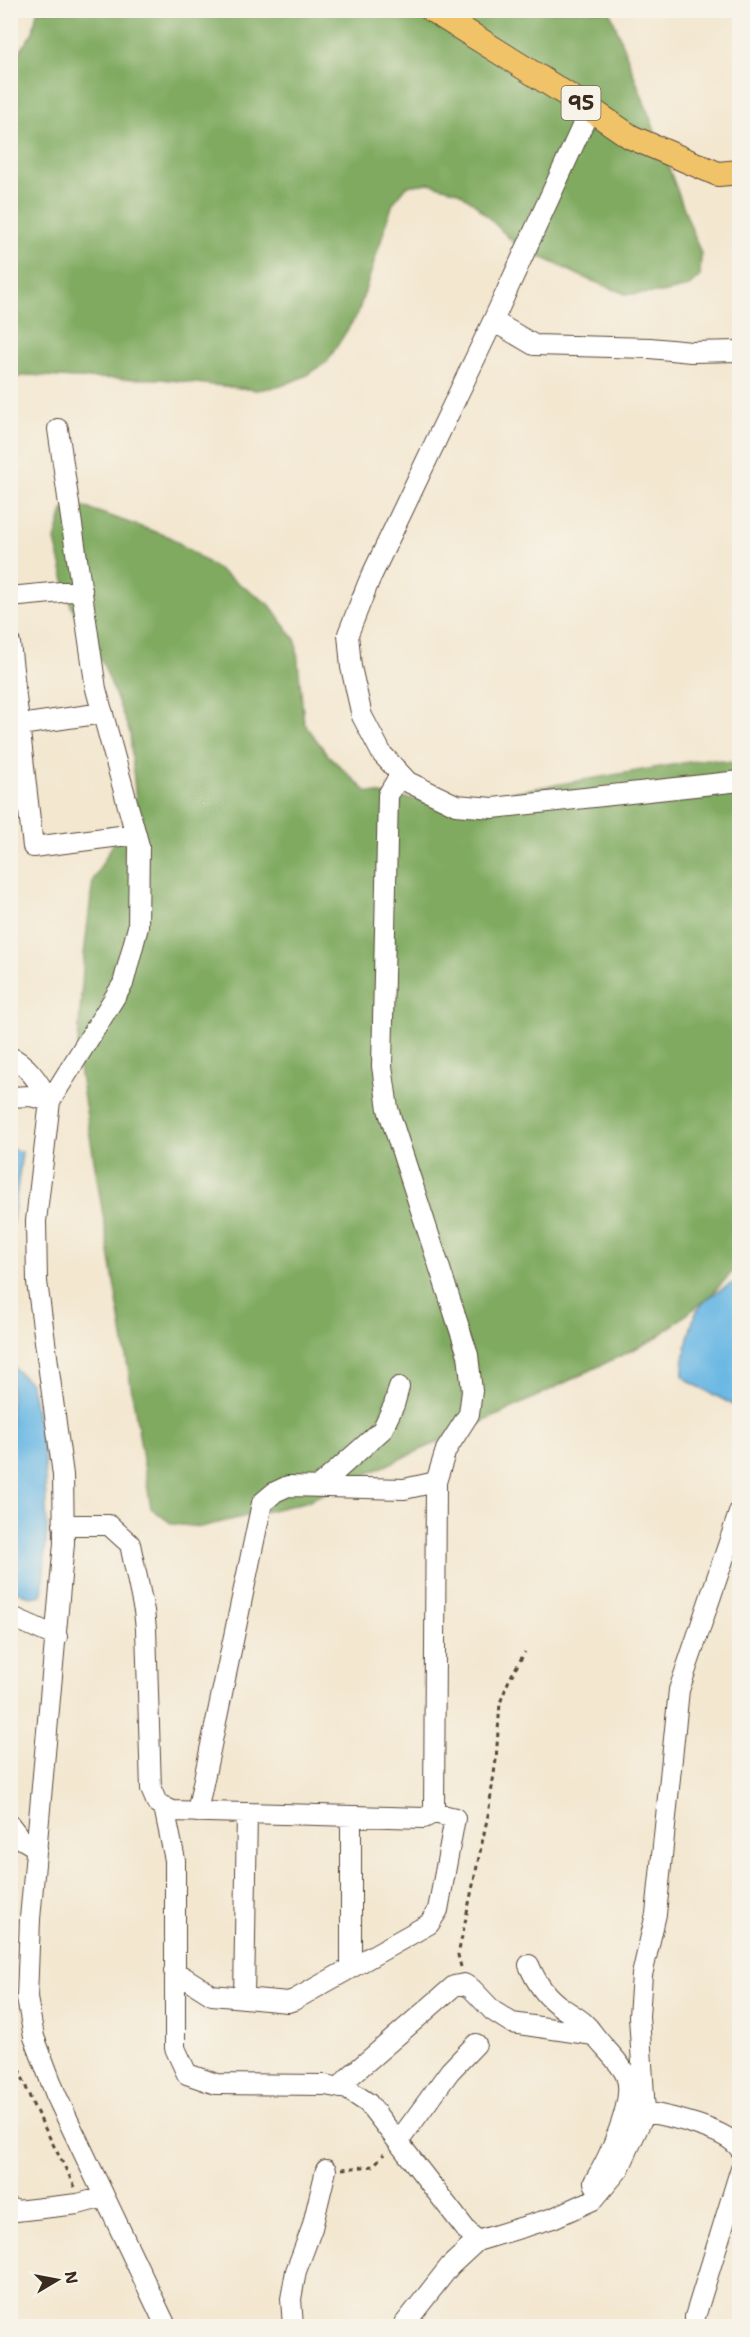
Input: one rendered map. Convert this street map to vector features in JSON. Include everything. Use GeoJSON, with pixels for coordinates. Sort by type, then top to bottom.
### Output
{"type":"FeatureCollection","features":[{"type":"Feature","properties":{"kind":"main road","name":"95"},"geometry":{"type":"LineString","coordinates":[[432,10],[590,108],[631,137],[718,174],[740,172]]}},
{"type":"Feature","properties":{"kind":"street"},"geometry":{"type":"LineString","coordinates":[[590,108],[369,581],[348,634],[351,667],[362,716],[382,754],[408,782],[456,805],[493,808],[740,782]]}},
{"type":"Feature","properties":{"kind":"street"},"geometry":{"type":"LineString","coordinates":[[492,321],[534,345],[650,348],[691,352],[740,351]]}},
{"type":"Feature","properties":{"kind":"street"},"geometry":{"type":"LineString","coordinates":[[58,429],[96,689],[139,846],[138,927],[123,984],[50,1101],[36,1221],[37,1282],[63,1474],[63,1525],[57,1636],[30,1919],[27,1998],[34,2037],[56,2095],[166,2326]]}},
{"type":"Feature","properties":{"kind":"street"},"geometry":{"type":"LineString","coordinates":[[10,597],[82,590]]}},
{"type":"Feature","properties":{"kind":"street"},"geometry":{"type":"LineString","coordinates":[[10,643],[33,847],[136,834]]}},
{"type":"Feature","properties":{"kind":"street"},"geometry":{"type":"LineString","coordinates":[[20,725],[103,713]]}},
{"type":"Feature","properties":{"kind":"street"},"geometry":{"type":"LineString","coordinates":[[400,775],[388,795],[382,1066],[388,1109],[468,1355],[472,1391],[469,1414],[446,1450],[436,1482],[434,1813]]}},
{"type":"Feature","properties":{"kind":"street"},"geometry":{"type":"LineString","coordinates":[[10,1057],[37,1080],[50,1101]]}},
{"type":"Feature","properties":{"kind":"street"},"geometry":{"type":"LineString","coordinates":[[10,1097],[31,1096],[50,1101]]}},
{"type":"Feature","properties":{"kind":"street"},"geometry":{"type":"LineString","coordinates":[[318,1487],[382,1430],[394,1405],[399,1387]]}},
{"type":"Feature","properties":{"kind":"street"},"geometry":{"type":"LineString","coordinates":[[197,1812],[262,1503],[275,1492],[288,1486],[404,1489],[436,1482]]}},
{"type":"Feature","properties":{"kind":"street"},"geometry":{"type":"LineString","coordinates":[[403,2326],[450,2266],[477,2241],[552,2218],[593,2200],[619,2169],[645,2112],[639,2016],[642,1975],[656,1914],[679,1690],[740,1510]]}},
{"type":"Feature","properties":{"kind":"street"},"geometry":{"type":"LineString","coordinates":[[63,1525],[109,1525],[130,1544],[146,1629],[151,1789],[157,1803],[172,1811],[424,1818],[434,1813],[455,1818],[438,1910],[429,1924],[351,1968],[288,2002],[212,1995],[174,1971]]}},
{"type":"Feature","properties":{"kind":"street"},"geometry":{"type":"LineString","coordinates":[[10,1616],[57,1636]]}},
{"type":"Feature","properties":{"kind":"street"},"geometry":{"type":"LineString","coordinates":[[164,1807],[176,1860],[175,2048],[188,2073],[216,2084],[326,2085],[347,2089],[368,2103],[389,2144],[477,2241]]}},
{"type":"Feature","properties":{"kind":"street"},"geometry":{"type":"LineString","coordinates":[[244,1998],[247,1813]]}},
{"type":"Feature","properties":{"kind":"street"},"geometry":{"type":"LineString","coordinates":[[351,1816],[351,1968]]}},
{"type":"Feature","properties":{"kind":"street"},"geometry":{"type":"LineString","coordinates":[[10,1826],[20,1838],[36,1848]]}},
{"type":"Feature","properties":{"kind":"street"},"geometry":{"type":"LineString","coordinates":[[529,1965],[536,1982],[545,1993],[560,2007],[585,2021],[626,2075],[629,2097],[606,2163],[594,2182],[598,2194]]}},
{"type":"Feature","properties":{"kind":"street"},"geometry":{"type":"LineString","coordinates":[[340,2088],[348,2078],[454,1986],[464,1984],[472,1989],[493,2011],[512,2023],[594,2035]]}},
{"type":"Feature","properties":{"kind":"street"},"geometry":{"type":"LineString","coordinates":[[389,2144],[450,2071],[476,2044]]}},
{"type":"Feature","properties":{"kind":"street"},"geometry":{"type":"LineString","coordinates":[[645,2112],[672,2117],[719,2134],[736,2143],[740,2149]]}},
{"type":"Feature","properties":{"kind":"street"},"geometry":{"type":"LineString","coordinates":[[294,2326],[291,2299],[296,2271],[312,2228],[326,2170]]}},
{"type":"Feature","properties":{"kind":"street"},"geometry":{"type":"LineString","coordinates":[[695,2326],[695,2318],[740,2171]]}},
{"type":"Feature","properties":{"kind":"street"},"geometry":{"type":"LineString","coordinates":[[10,2208],[16,2211],[104,2197]]}},
{"type":"Feature","properties":{"kind":"path"},"geometry":{"type":"LineString","coordinates":[[464,1984],[458,1955],[488,1815],[496,1760],[500,1703],[508,1680],[525,1652]]}},
{"type":"Feature","properties":{"kind":"path"},"geometry":{"type":"LineString","coordinates":[[10,2044],[32,2103],[84,2202]]}},
{"type":"Feature","properties":{"kind":"path"},"geometry":{"type":"LineString","coordinates":[[326,2170],[373,2166],[385,2153],[389,2144]]}},
{"type":"Feature","properties":{"kind":"green space"},"geometry":{"type":"Polygon","coordinates":[[[37,11],[610,11],[701,254],[700,276],[688,287],[662,293],[626,294],[585,278],[516,245],[475,204],[457,191],[429,183],[407,186],[393,203],[358,313],[327,362],[305,376],[281,386],[257,390],[161,379],[30,375],[11,378],[11,64],[33,32],[37,11]]]}},
{"type":"Feature","properties":{"kind":"green space"},"geometry":{"type":"Polygon","coordinates":[[[78,505],[170,537],[270,605],[296,641],[304,723],[327,754],[367,792],[427,801],[483,797],[707,759],[734,763],[739,767],[739,1265],[709,1297],[655,1339],[500,1414],[305,1502],[201,1527],[172,1524],[151,1508],[77,1056],[84,955],[93,880],[136,803],[130,733],[104,666],[71,606],[55,540],[63,510],[78,505]]]}},
{"type":"Feature","properties":{"kind":"water"},"geometry":{"type":"Polygon","coordinates":[[[10,1149],[22,1152],[11,1235],[10,1149]]]}},
{"type":"Feature","properties":{"kind":"water"},"geometry":{"type":"Polygon","coordinates":[[[739,1280],[739,1408],[683,1376],[687,1343],[697,1311],[711,1296],[739,1280]]]}},
{"type":"Feature","properties":{"kind":"water"},"geometry":{"type":"Polygon","coordinates":[[[11,1359],[15,1369],[31,1384],[44,1455],[47,1529],[42,1595],[30,1597],[11,1588],[11,1359]]]}}]}
